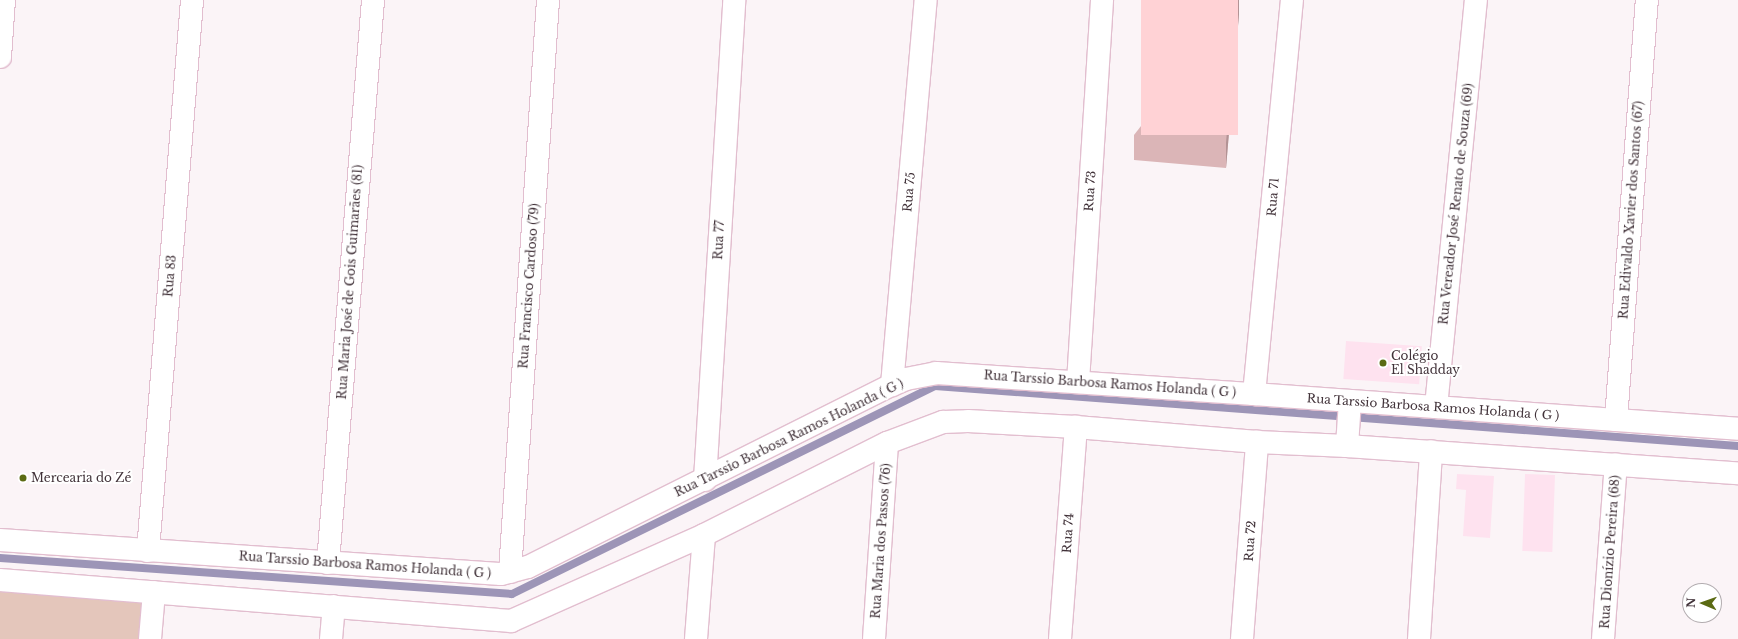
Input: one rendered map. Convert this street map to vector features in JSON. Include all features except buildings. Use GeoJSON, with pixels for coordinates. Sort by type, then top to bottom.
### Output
{"type":"FeatureCollection","features":[{"type":"Feature","properties":{"kind":"street"},"geometry":{"type":"LineString","coordinates":[[0,57],[4,0]]}},
{"type":"Feature","properties":{"kind":"street","name":"Rua 83"},"geometry":{"type":"LineString","coordinates":[[148,551],[192,0]]}},
{"type":"Feature","properties":{"kind":"street","name":"Rua Maria José de Gois Guimarães (81)"},"geometry":{"type":"LineString","coordinates":[[328,563],[372,0]]}},
{"type":"Feature","properties":{"kind":"street","name":"Rua Francisco Cardoso (79)"},"geometry":{"type":"LineString","coordinates":[[510,572],[548,0]]}},
{"type":"Feature","properties":{"kind":"street","name":"Rua 77"},"geometry":{"type":"LineString","coordinates":[[705,480],[734,0]]}},
{"type":"Feature","properties":{"kind":"street","name":"Rua 75"},"geometry":{"type":"LineString","coordinates":[[892,385],[926,0]]}},
{"type":"Feature","properties":{"kind":"street","name":"Rua 73"},"geometry":{"type":"LineString","coordinates":[[1078,382],[1102,0]]}},
{"type":"Feature","properties":{"kind":"street","name":"Rua 71"},"geometry":{"type":"LineString","coordinates":[[1254,394],[1292,0]]}},
{"type":"Feature","properties":{"kind":"street","name":"Rua Vereador José Renato de Souza (69)"},"geometry":{"type":"LineString","coordinates":[[1436,407],[1476,0]]}},
{"type":"Feature","properties":{"kind":"street","name":"Rua Edivaldo Xavier dos Santos (67)"},"geometry":{"type":"LineString","coordinates":[[1616,420],[1647,0]]}},
{"type":"Feature","properties":{"kind":"street","name":"Rua Tarssio Barbosa Ramos Holanda ( G )"},"geometry":{"type":"LineString","coordinates":[[0,540],[490,574],[510,572],[528,567],[705,480],[892,385],[923,375],[952,373],[1738,429]]}},
{"type":"Feature","properties":{"kind":"street"},"geometry":{"type":"LineString","coordinates":[[1347,446],[1350,401]]}},
{"type":"Feature","properties":{"kind":"street"},"geometry":{"type":"LineString","coordinates":[[0,580],[334,606],[510,630],[704,535],[888,442],[943,422],[968,421],[1076,427],[1257,442],[1431,451],[1738,473]]}},
{"type":"Feature","properties":{"kind":"street","name":"Rua 74"},"geometry":{"type":"LineString","coordinates":[[1060,639],[1076,427]]}},
{"type":"Feature","properties":{"kind":"street","name":"Rua Maria dos Passos (76)"},"geometry":{"type":"LineString","coordinates":[[874,639],[888,442]]}},
{"type":"Feature","properties":{"kind":"street","name":"Rua 72"},"geometry":{"type":"LineString","coordinates":[[1242,639],[1257,442]]}},
{"type":"Feature","properties":{"kind":"street"},"geometry":{"type":"LineString","coordinates":[[1419,639],[1431,451]]}},
{"type":"Feature","properties":{"kind":"street","name":"Rua Dionízio Pereira (68)"},"geometry":{"type":"LineString","coordinates":[[1603,639],[1616,464]]}},
{"type":"Feature","properties":{"kind":"street"},"geometry":{"type":"LineString","coordinates":[[696,639],[704,535]]}},
{"type":"Feature","properties":{"kind":"street"},"geometry":{"type":"LineString","coordinates":[[150,639],[154,592]]}},
{"type":"Feature","properties":{"kind":"street"},"geometry":{"type":"LineString","coordinates":[[331,639],[334,606]]}},
{"type":"Feature","properties":{"kind":"shaded area","name":"Colégio El Shadday"},"geometry":{"type":"Polygon","coordinates":[[[1346,341],[1422,346],[1419,384],[1343,379],[1346,341]]]}},
{"type":"Feature","properties":{"kind":"shaded area"},"geometry":{"type":"Polygon","coordinates":[[[1457,474],[1494,476],[1490,538],[1463,536],[1466,490],[1456,489],[1457,474]]]}},
{"type":"Feature","properties":{"kind":"shaded area"},"geometry":{"type":"Polygon","coordinates":[[[1525,474],[1555,475],[1552,552],[1522,551],[1525,474]]]}},
{"type":"Feature","properties":{"kind":"shaded area"},"geometry":{"type":"Polygon","coordinates":[[[0,591],[142,600],[139,639],[0,639],[0,591]]]}},
{"type":"Feature","properties":{"kind":"waterway"},"geometry":{"type":"LineString","coordinates":[[0,558],[512,594],[935,386],[1738,446]]}},
{"type":"Feature","properties":{"kind":"place","name":"Colégio El Shadday"},"geometry":{"type":"Point","coordinates":[1383,363]}},
{"type":"Feature","properties":{"kind":"place","name":"Mercearia do Zé"},"geometry":{"type":"Point","coordinates":[23,478]}}]}
